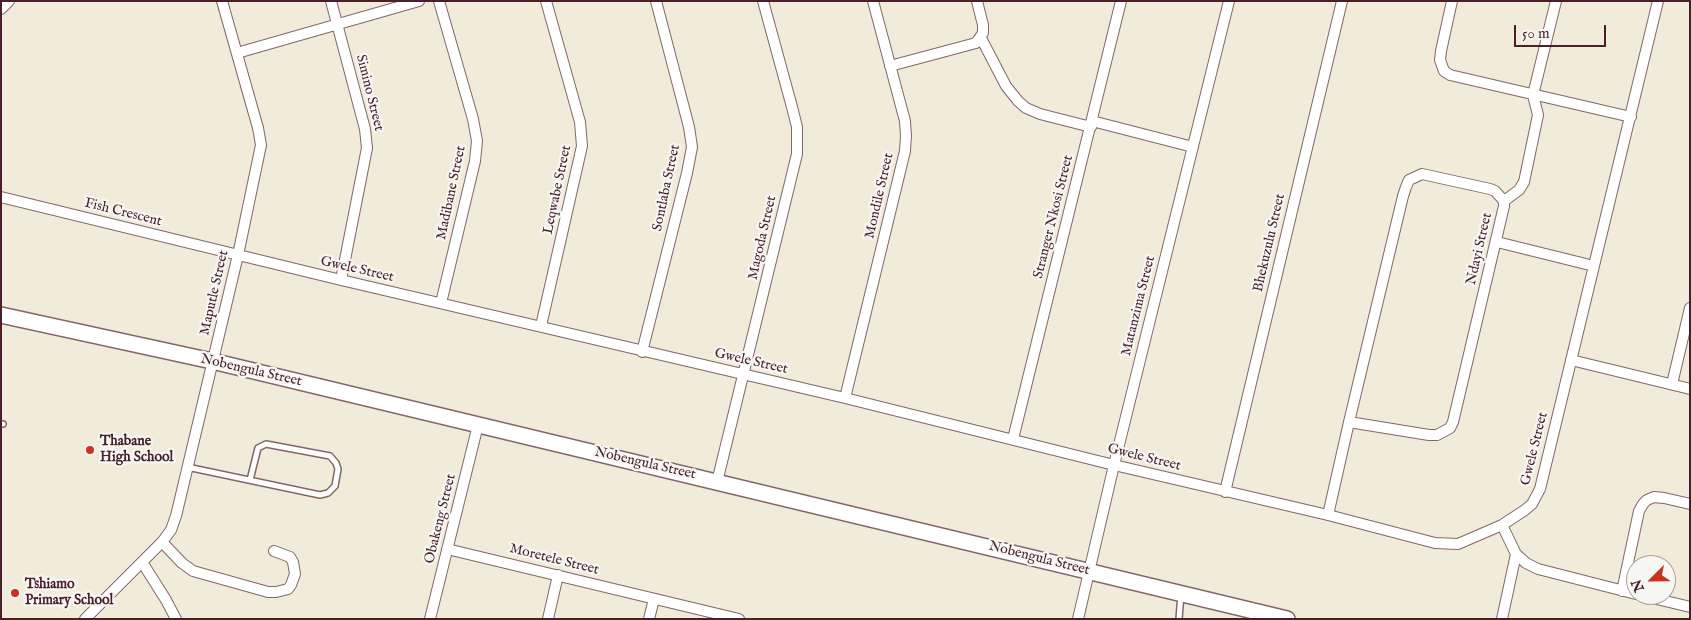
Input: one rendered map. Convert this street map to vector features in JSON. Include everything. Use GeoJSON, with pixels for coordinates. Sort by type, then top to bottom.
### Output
{"type":"FeatureCollection","features":[{"type":"Feature","properties":{"kind":"street"},"geometry":{"type":"LineString","coordinates":[[1,9],[9,1]]}},
{"type":"Feature","properties":{"kind":"street","name":"Maputle Street"},"geometry":{"type":"LineString","coordinates":[[85,619],[162,542],[176,516],[238,255],[261,145],[258,128],[222,1]]}},
{"type":"Feature","properties":{"kind":"street","name":"Simino Street"},"geometry":{"type":"LineString","coordinates":[[331,1],[365,129],[367,148],[341,280]]}},
{"type":"Feature","properties":{"kind":"street"},"geometry":{"type":"LineString","coordinates":[[237,54],[419,1]]}},
{"type":"Feature","properties":{"kind":"street","name":"Madibane Street"},"geometry":{"type":"LineString","coordinates":[[439,1],[473,119],[477,141],[476,161],[441,303]]}},
{"type":"Feature","properties":{"kind":"street","name":"Leqwabe Street"},"geometry":{"type":"LineString","coordinates":[[541,326],[582,146],[580,122],[546,1]]}},
{"type":"Feature","properties":{"kind":"street","name":"Sontlaba Street"},"geometry":{"type":"LineString","coordinates":[[642,352],[692,147],[690,127],[656,1]]}},
{"type":"Feature","properties":{"kind":"street","name":"Magoda Street"},"geometry":{"type":"LineString","coordinates":[[717,482],[797,154],[798,141],[792,107],[763,1]]}},
{"type":"Feature","properties":{"kind":"street","name":"Mondile Street"},"geometry":{"type":"LineString","coordinates":[[845,398],[905,151],[905,121],[872,1]]}},
{"type":"Feature","properties":{"kind":"street"},"geometry":{"type":"LineString","coordinates":[[890,66],[976,43],[981,38],[983,25],[977,1]]}},
{"type":"Feature","properties":{"kind":"street","name":"Stranger Nkosi Street"},"geometry":{"type":"LineString","coordinates":[[1013,439],[1121,1]]}},
{"type":"Feature","properties":{"kind":"street","name":"Matanzima Street"},"geometry":{"type":"LineString","coordinates":[[1078,619],[1114,465],[1229,1]]}},
{"type":"Feature","properties":{"kind":"street","name":"Bhekuzulu Street"},"geometry":{"type":"LineString","coordinates":[[1225,492],[1342,1]]}},
{"type":"Feature","properties":{"kind":"street"},"geometry":{"type":"LineString","coordinates":[[1452,1],[1440,60],[1444,71],[1450,75],[1631,117]]}},
{"type":"Feature","properties":{"kind":"street"},"geometry":{"type":"LineString","coordinates":[[1504,201],[1519,190],[1524,182],[1538,115],[1533,95],[1556,1]]}},
{"type":"Feature","properties":{"kind":"street","name":"Gwele Street"},"geometry":{"type":"LineString","coordinates":[[238,255],[541,326],[642,352],[845,398],[1446,545],[1458,544],[1502,525],[1532,504],[1540,489],[1658,1]]}},
{"type":"Feature","properties":{"kind":"street"},"geometry":{"type":"LineString","coordinates":[[981,38],[1006,86],[1026,108],[1040,114],[1193,147]]}},
{"type":"Feature","properties":{"kind":"street","name":"Ndayi Street"},"geometry":{"type":"LineString","coordinates":[[1328,515],[1403,196],[1409,180],[1422,174],[1490,189],[1501,196],[1504,201],[1497,242],[1450,428],[1437,435],[1429,435],[1350,422]]}},
{"type":"Feature","properties":{"kind":"street","name":"Fish Crescent"},"geometry":{"type":"LineString","coordinates":[[1,197],[238,255]]}},
{"type":"Feature","properties":{"kind":"street"},"geometry":{"type":"LineString","coordinates":[[1497,242],[1594,266]]}},
{"type":"Feature","properties":{"kind":"street"},"geometry":{"type":"LineString","coordinates":[[1672,384],[1690,308]]}},
{"type":"Feature","properties":{"kind":"street","name":"Nobengula Street"},"geometry":{"type":"LineString","coordinates":[[1,316],[212,361],[1288,619]]}},
{"type":"Feature","properties":{"kind":"street"},"geometry":{"type":"LineString","coordinates":[[1571,360],[1690,389]]}},
{"type":"Feature","properties":{"kind":"street","name":"Obakeng Street"},"geometry":{"type":"LineString","coordinates":[[430,619],[478,425]]}},
{"type":"Feature","properties":{"kind":"street"},"geometry":{"type":"LineString","coordinates":[[1622,591],[1639,510],[1643,504],[1654,497],[1690,504]]}},
{"type":"Feature","properties":{"kind":"street"},"geometry":{"type":"LineString","coordinates":[[1502,525],[1516,554],[1526,563],[1538,569],[1626,592]]}},
{"type":"Feature","properties":{"kind":"street"},"geometry":{"type":"LineString","coordinates":[[162,542],[182,563],[193,570],[268,592],[288,589],[295,574],[290,557],[274,551]]}},
{"type":"Feature","properties":{"kind":"street","name":"Moretele Street"},"geometry":{"type":"LineString","coordinates":[[448,549],[739,619]]}},
{"type":"Feature","properties":{"kind":"street"},"geometry":{"type":"LineString","coordinates":[[1502,619],[1516,554]]}},
{"type":"Feature","properties":{"kind":"street"},"geometry":{"type":"LineString","coordinates":[[142,562],[176,619]]}},
{"type":"Feature","properties":{"kind":"street"},"geometry":{"type":"LineString","coordinates":[[548,619],[558,575]]}},
{"type":"Feature","properties":{"kind":"street"},"geometry":{"type":"LineString","coordinates":[[649,619],[654,599]]}},
{"type":"Feature","properties":{"kind":"street"},"geometry":{"type":"LineString","coordinates":[[1676,604],[1690,607]]}},
{"type":"Feature","properties":{"kind":"lane"},"geometry":{"type":"LineString","coordinates":[[187,467],[320,495],[328,493],[335,486],[338,469],[330,456],[266,444],[258,448],[250,480]]}},
{"type":"Feature","properties":{"kind":"lane"},"geometry":{"type":"LineString","coordinates":[[1179,619],[1182,593]]}},
{"type":"Feature","properties":{"kind":"place","name":"Thabane High School"},"geometry":{"type":"Point","coordinates":[90,450]}},
{"type":"Feature","properties":{"kind":"place","name":"Tshiamo Primary School"},"geometry":{"type":"Point","coordinates":[15,593]}}]}
